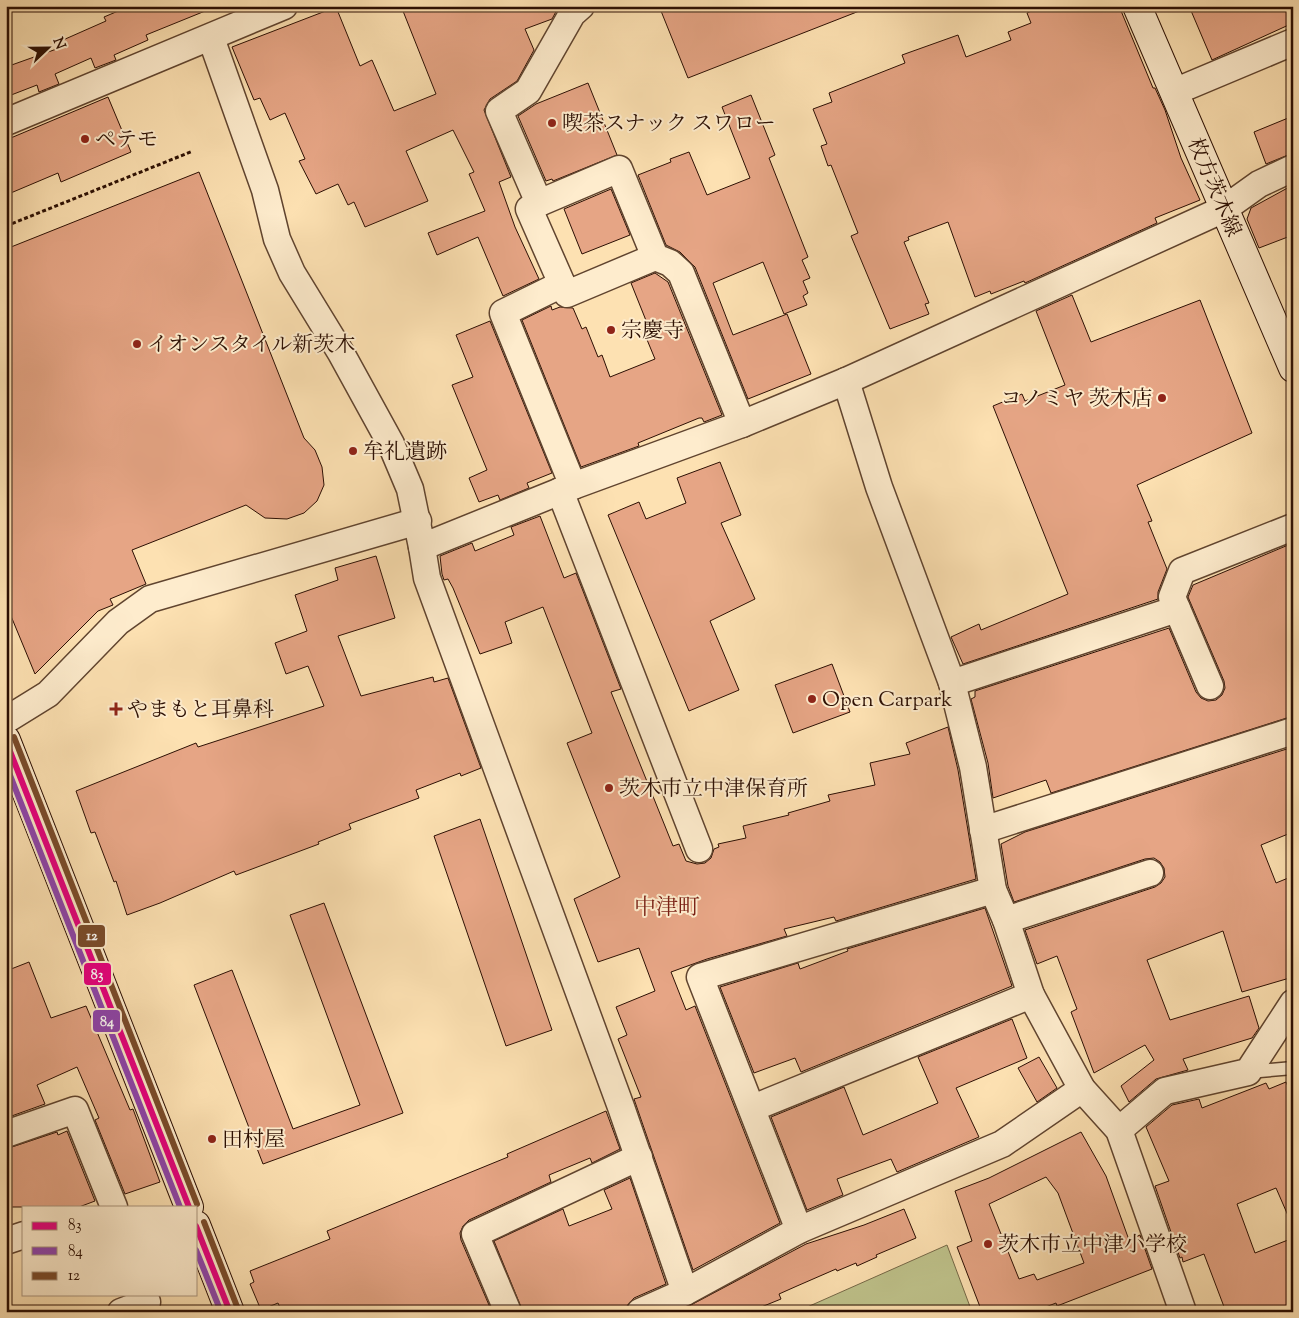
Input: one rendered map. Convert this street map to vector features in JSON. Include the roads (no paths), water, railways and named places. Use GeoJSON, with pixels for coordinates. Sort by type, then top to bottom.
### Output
{"type":"FeatureCollection","features":[{"type":"Feature","properties":{"kind":"street"},"geometry":{"type":"LineString","coordinates":[[6,121],[212,38],[284,6]]}},
{"type":"Feature","properties":{"kind":"street"},"geometry":{"type":"LineString","coordinates":[[539,203],[500,111],[528,91],[572,14],[581,6]]}},
{"type":"Feature","properties":{"kind":"street","name":"枚方茨木線"},"geometry":{"type":"LineString","coordinates":[[1137,6],[1293,368]]}},
{"type":"Feature","properties":{"kind":"street"},"geometry":{"type":"LineString","coordinates":[[212,38],[265,190],[278,239],[292,273],[341,353],[391,444],[410,489],[418,521],[427,578],[639,1157],[686,1292]]}},
{"type":"Feature","properties":{"kind":"street"},"geometry":{"type":"LineString","coordinates":[[1174,92],[1293,42]]}},
{"type":"Feature","properties":{"kind":"street"},"geometry":{"type":"LineString","coordinates":[[655,257],[619,168],[529,209],[567,294],[655,257],[670,263],[681,273],[742,424]]}},
{"type":"Feature","properties":{"kind":"street"},"geometry":{"type":"LineString","coordinates":[[422,547],[567,488],[742,424],[846,381],[1224,209],[1259,184],[1293,168]]}},
{"type":"Feature","properties":{"kind":"street"},"geometry":{"type":"LineString","coordinates":[[562,284],[503,313],[699,849]]}},
{"type":"Feature","properties":{"kind":"street"},"geometry":{"type":"LineString","coordinates":[[846,381],[879,487],[952,683],[973,767],[993,890],[1006,920],[1031,995],[1082,1089],[1119,1130],[1183,1312]]}},
{"type":"Feature","properties":{"kind":"street"},"geometry":{"type":"LineString","coordinates":[[6,720],[48,694],[118,622],[150,599],[418,521]]}},
{"type":"Feature","properties":{"kind":"street"},"geometry":{"type":"LineString","coordinates":[[1210,686],[1172,597],[1182,571],[1293,527]]}},
{"type":"Feature","properties":{"kind":"street"},"geometry":{"type":"LineString","coordinates":[[952,683],[1177,609]]}},
{"type":"Feature","properties":{"kind":"street"},"geometry":{"type":"LineString","coordinates":[[983,830],[1293,731]]}},
{"type":"Feature","properties":{"kind":"street"},"geometry":{"type":"LineString","coordinates":[[6,740],[189,1206]]}},
{"type":"Feature","properties":{"kind":"street"},"geometry":{"type":"LineString","coordinates":[[1006,920],[1150,873]]}},
{"type":"Feature","properties":{"kind":"street"},"geometry":{"type":"LineString","coordinates":[[799,1230],[753,1108],[700,977],[993,890]]}},
{"type":"Feature","properties":{"kind":"street"},"geometry":{"type":"LineString","coordinates":[[753,1108],[1031,995]]}},
{"type":"Feature","properties":{"kind":"street"},"geometry":{"type":"LineString","coordinates":[[1119,1130],[1165,1091],[1248,1072],[1293,1003]]}},
{"type":"Feature","properties":{"kind":"street"},"geometry":{"type":"LineString","coordinates":[[640,1312],[686,1292],[799,1230],[1002,1144],[1082,1089]]}},
{"type":"Feature","properties":{"kind":"street"},"geometry":{"type":"LineString","coordinates":[[6,1134],[75,1110],[108,1205]]}},
{"type":"Feature","properties":{"kind":"street"},"geometry":{"type":"LineString","coordinates":[[508,1312],[476,1234],[639,1157]]}},
{"type":"Feature","properties":{"kind":"street"},"geometry":{"type":"LineString","coordinates":[[198,1230],[230,1312]]}},
{"type":"Feature","properties":{"kind":"street"},"geometry":{"type":"LineString","coordinates":[[6,1241],[22,1236]]}},
{"type":"Feature","properties":{"kind":"street"},"geometry":{"type":"LineString","coordinates":[[121,1312],[147,1303]]}},
{"type":"Feature","properties":{"kind":"lane"},"geometry":{"type":"LineString","coordinates":[[1248,1072],[1293,1068]]}},
{"type":"Feature","properties":{"kind":"place","name":"喫茶スナック スワロー"},"geometry":{"type":"Point","coordinates":[552,123]}},
{"type":"Feature","properties":{"kind":"place","name":"ペテモ"},"geometry":{"type":"Point","coordinates":[85,139]}},
{"type":"Feature","properties":{"kind":"place","name":"宗慶寺"},"geometry":{"type":"Point","coordinates":[611,330]}},
{"type":"Feature","properties":{"kind":"place","name":"イオンスタイル新茨木"},"geometry":{"type":"Point","coordinates":[137,344]}},
{"type":"Feature","properties":{"kind":"place","name":"コノミヤ 茨木店"},"geometry":{"type":"Point","coordinates":[1162,398]}},
{"type":"Feature","properties":{"kind":"place","name":"牟礼遺跡"},"geometry":{"type":"Point","coordinates":[353,451]}},
{"type":"Feature","properties":{"kind":"place","name":"Open Carpark"},"geometry":{"type":"Point","coordinates":[812,699]}},
{"type":"Feature","properties":{"kind":"place","name":"やまもと耳鼻科"},"geometry":{"type":"Point","coordinates":[116,709]}},
{"type":"Feature","properties":{"kind":"place","name":"茨木市立中津保育所"},"geometry":{"type":"Point","coordinates":[609,788]}},
{"type":"Feature","properties":{"kind":"place","name":"田村屋"},"geometry":{"type":"Point","coordinates":[212,1139]}},
{"type":"Feature","properties":{"kind":"place","name":"茨木市立中津小学校"},"geometry":{"type":"Point","coordinates":[988,1244]}},
{"type":"Feature","properties":{"kind":"district","name":"中津町"},"geometry":{"type":"Point","coordinates":[667,906]}}]}
